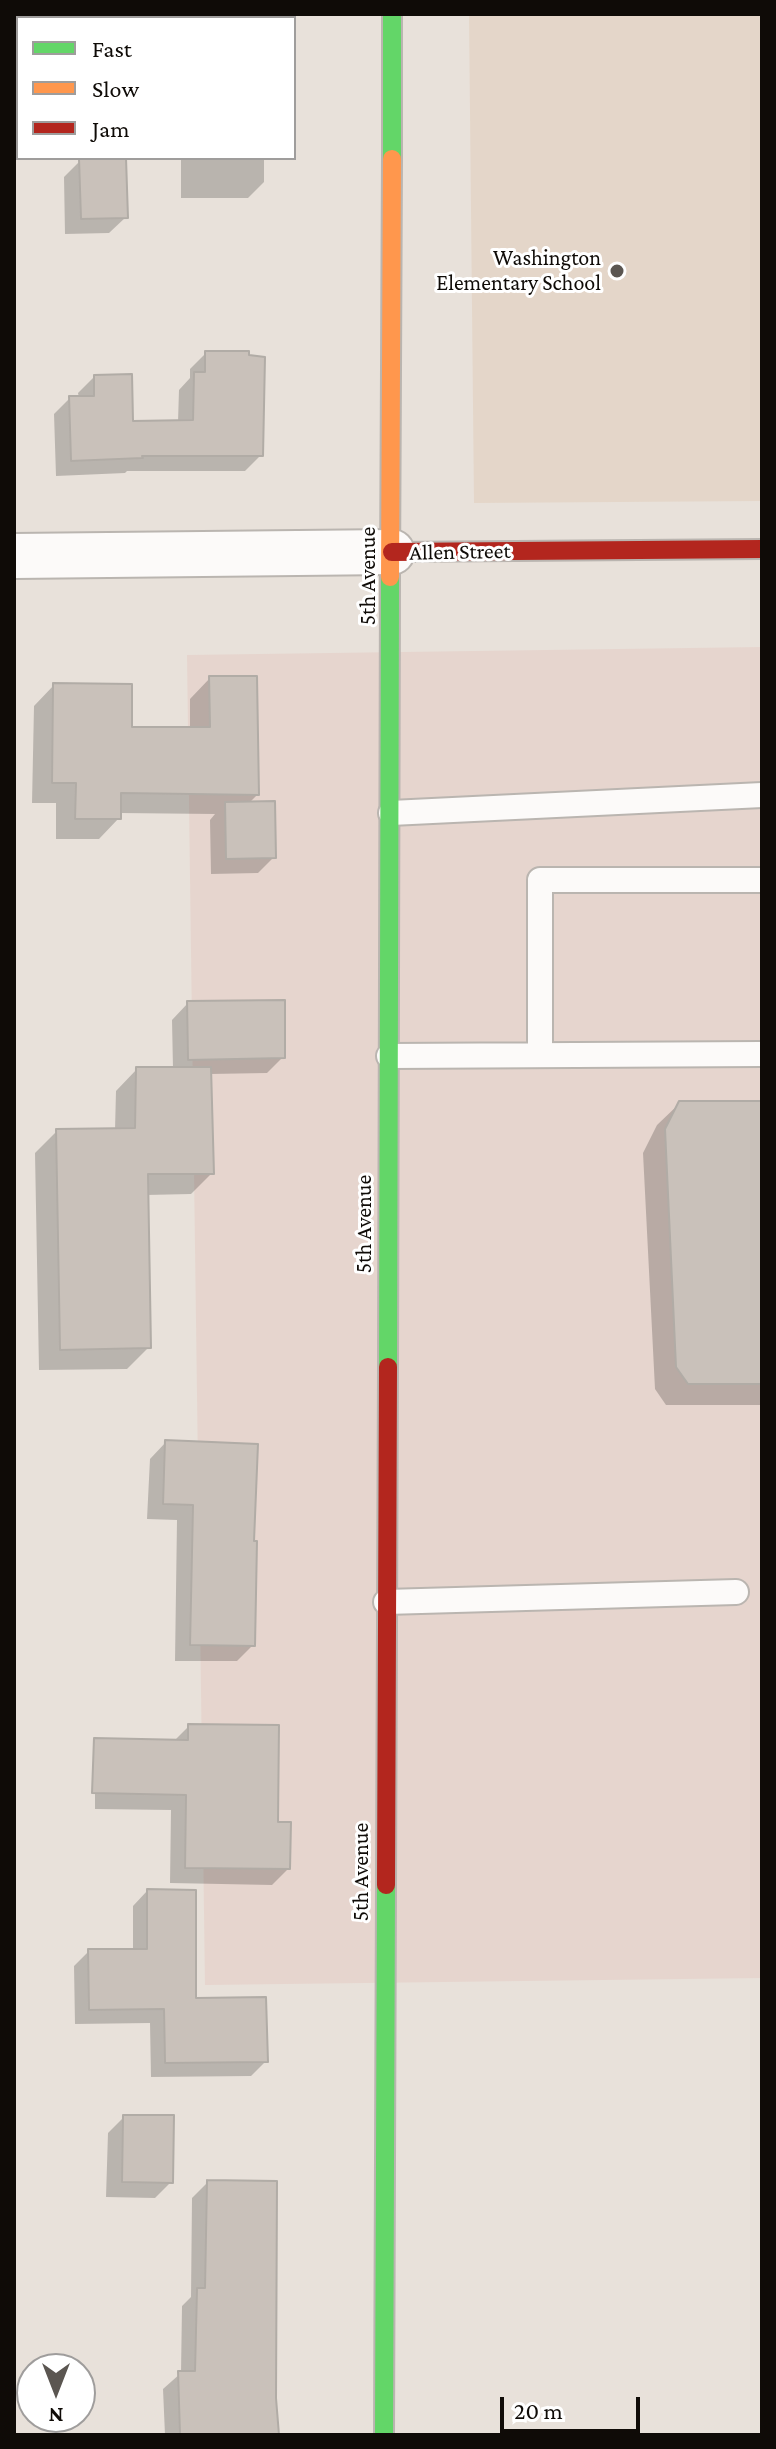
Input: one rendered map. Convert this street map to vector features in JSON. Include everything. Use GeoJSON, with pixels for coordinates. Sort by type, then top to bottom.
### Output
{"type":"FeatureCollection","features":[{"type":"Feature","properties":{"kind":"street","name":"5th Avenue"},"geometry":{"type":"LineString","coordinates":[[384,2435],[392,14]]}},
{"type":"Feature","properties":{"kind":"street","name":"Allen Street"},"geometry":{"type":"LineString","coordinates":[[14,556],[762,549]]}},
{"type":"Feature","properties":{"kind":"lane"},"geometry":{"type":"LineString","coordinates":[[391,813],[762,795]]}},
{"type":"Feature","properties":{"kind":"lane"},"geometry":{"type":"LineString","coordinates":[[540,1055],[540,880],[762,880]]}},
{"type":"Feature","properties":{"kind":"lane"},"geometry":{"type":"LineString","coordinates":[[389,1056],[762,1054]]}},
{"type":"Feature","properties":{"kind":"lane"},"geometry":{"type":"LineString","coordinates":[[386,1602],[736,1592]]}},
{"type":"Feature","properties":{"kind":"shaded area","name":"Washington Elementary School"},"geometry":{"type":"Polygon","coordinates":[[[469,14],[762,14],[762,501],[474,503],[469,14]]]}},
{"type":"Feature","properties":{"kind":"shaded area"},"geometry":{"type":"Polygon","coordinates":[[[762,647],[762,1978],[205,1985],[187,655],[762,647]]]}},
{"type":"Feature","properties":{"kind":"building"},"geometry":{"type":"Polygon","coordinates":[[[79,160],[126,160],[128,218],[81,219],[79,160]]]}},
{"type":"Feature","properties":{"kind":"building"},"geometry":{"type":"Polygon","coordinates":[[[205,351],[249,351],[249,355],[265,357],[263,456],[142,456],[71,461],[69,396],[94,396],[94,375],[132,374],[133,421],[193,420],[194,372],[205,372],[205,351]]]}},
{"type":"Feature","properties":{"kind":"building"},"geometry":{"type":"Polygon","coordinates":[[[209,676],[257,676],[259,795],[121,793],[121,819],[75,819],[76,783],[52,783],[53,683],[132,684],[132,727],[210,727],[209,676]]]}},
{"type":"Feature","properties":{"kind":"building"},"geometry":{"type":"Polygon","coordinates":[[[275,801],[276,858],[226,859],[225,802],[275,801]]]}},
{"type":"Feature","properties":{"kind":"building"},"geometry":{"type":"Polygon","coordinates":[[[285,1000],[285,1058],[188,1060],[187,1001],[285,1000]]]}},
{"type":"Feature","properties":{"kind":"building"},"geometry":{"type":"Polygon","coordinates":[[[136,1067],[211,1067],[214,1174],[148,1174],[151,1348],[60,1350],[56,1129],[135,1128],[136,1067]]]}},
{"type":"Feature","properties":{"kind":"building"},"geometry":{"type":"Polygon","coordinates":[[[679,1101],[762,1101],[762,1384],[688,1384],[676,1367],[665,1129],[679,1101]]]}},
{"type":"Feature","properties":{"kind":"building"},"geometry":{"type":"Polygon","coordinates":[[[165,1440],[258,1444],[254,1541],[257,1541],[255,1646],[190,1645],[193,1505],[163,1504],[165,1440]]]}},
{"type":"Feature","properties":{"kind":"building"},"geometry":{"type":"Polygon","coordinates":[[[188,1724],[279,1725],[278,1822],[291,1822],[290,1869],[185,1868],[186,1795],[92,1793],[94,1738],[188,1740],[188,1724]]]}},
{"type":"Feature","properties":{"kind":"building"},"geometry":{"type":"Polygon","coordinates":[[[147,1889],[196,1890],[196,1998],[266,1997],[268,2062],[165,2063],[164,2009],[89,2010],[88,1949],[147,1949],[147,1889]]]}},
{"type":"Feature","properties":{"kind":"building"},"geometry":{"type":"Polygon","coordinates":[[[123,2115],[174,2115],[173,2183],[122,2182],[123,2115]]]}},
{"type":"Feature","properties":{"kind":"building"},"geometry":{"type":"Polygon","coordinates":[[[207,2180],[277,2181],[276,2398],[279,2435],[180,2435],[178,2371],[195,2371],[197,2288],[205,2288],[207,2180]]]}},
{"type":"Feature","properties":{"kind":"traffic: fast"},"geometry":{"type":"LineString","coordinates":[[392,14],[392,159]]}},
{"type":"Feature","properties":{"kind":"traffic: fast"},"geometry":{"type":"LineString","coordinates":[[388,1367],[390,577]]}},
{"type":"Feature","properties":{"kind":"traffic: fast"},"geometry":{"type":"LineString","coordinates":[[384,2435],[386,1885]]}},
{"type":"Feature","properties":{"kind":"traffic: slow"},"geometry":{"type":"LineString","coordinates":[[390,577],[392,159]]}},
{"type":"Feature","properties":{"kind":"traffic: jam"},"geometry":{"type":"LineString","coordinates":[[392,552],[762,549]]}},
{"type":"Feature","properties":{"kind":"traffic: jam"},"geometry":{"type":"LineString","coordinates":[[386,1885],[388,1367]]}},
{"type":"Feature","properties":{"kind":"place","name":"Washington Elementary School"},"geometry":{"type":"Point","coordinates":[617,271]}}]}
